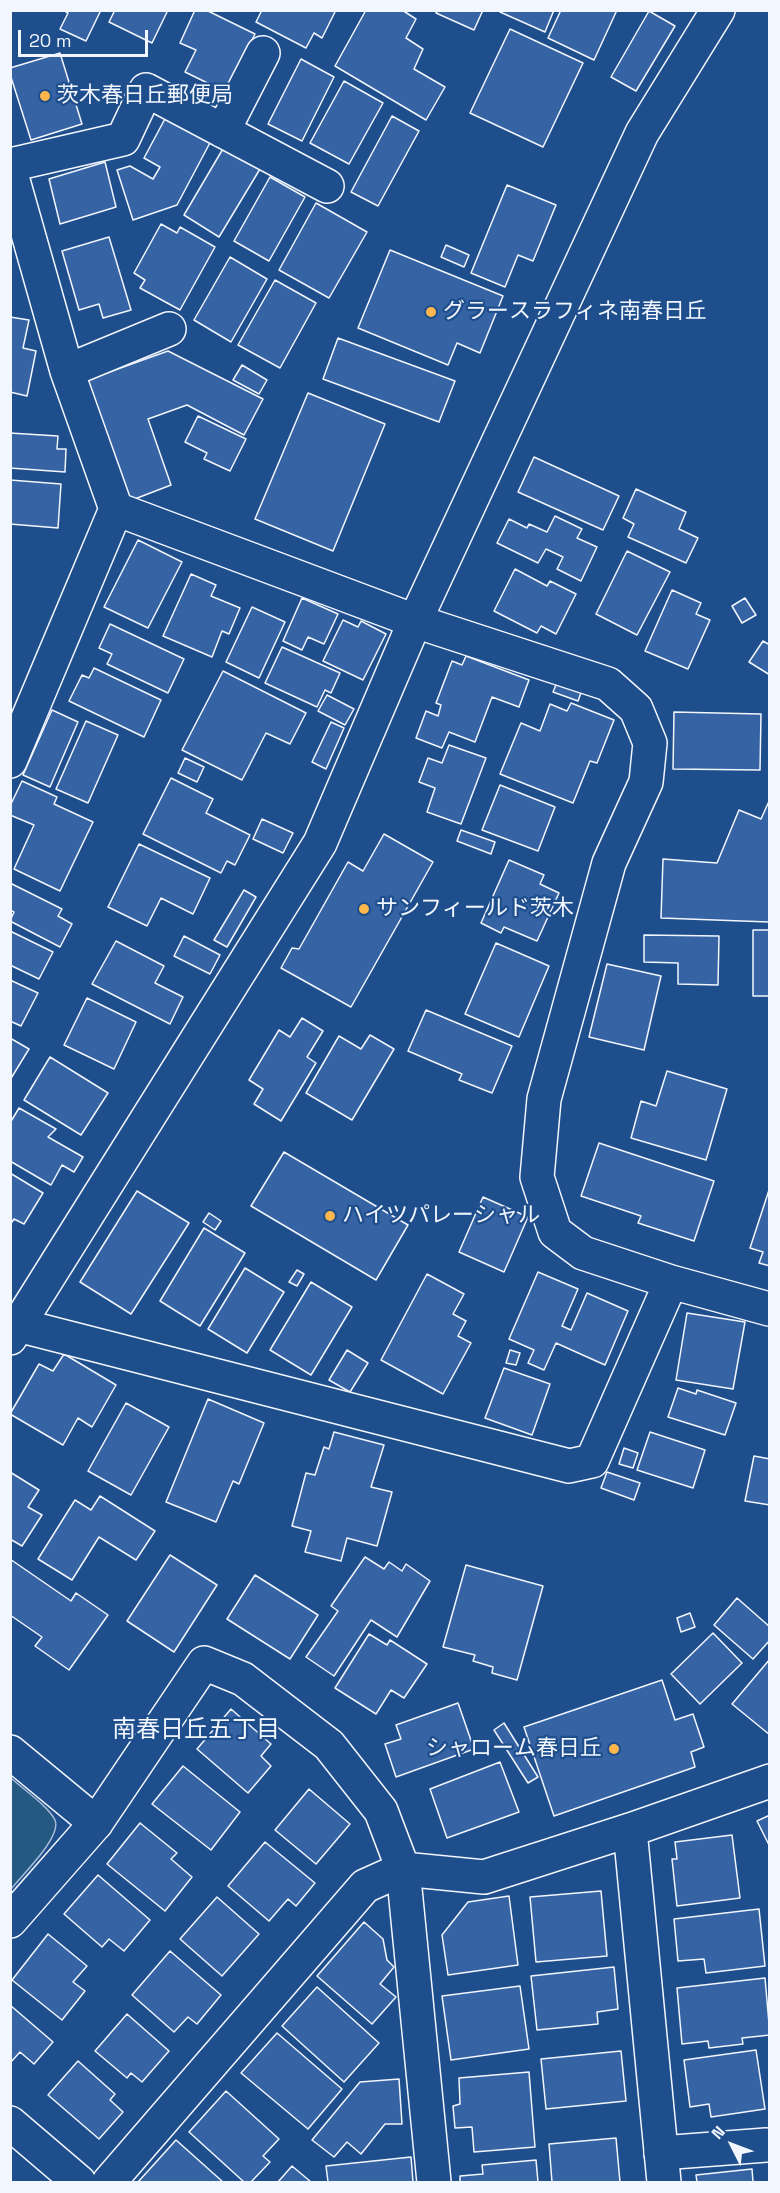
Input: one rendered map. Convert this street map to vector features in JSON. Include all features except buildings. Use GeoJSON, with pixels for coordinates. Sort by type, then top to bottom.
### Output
{"type":"FeatureCollection","features":[{"type":"Feature","properties":{"kind":"street"},"geometry":{"type":"LineString","coordinates":[[671,1282],[592,1461],[570,1466],[14,1331],[320,843],[415,621],[642,134],[709,13]]}},
{"type":"Feature","properties":{"kind":"street"},"geometry":{"type":"LineString","coordinates":[[223,131],[263,53]]}},
{"type":"Feature","properties":{"kind":"street"},"geometry":{"type":"LineString","coordinates":[[10,165],[123,139],[146,90],[327,186]]}},
{"type":"Feature","properties":{"kind":"street"},"geometry":{"type":"LineString","coordinates":[[10,170],[67,371],[116,509],[23,697],[10,760]]}},
{"type":"Feature","properties":{"kind":"street"},"geometry":{"type":"LineString","coordinates":[[67,371],[169,329]]}},
{"type":"Feature","properties":{"kind":"street"},"geometry":{"type":"LineString","coordinates":[[116,509],[415,621],[608,684],[636,709],[650,743],[646,782],[609,863],[544,1100],[537,1177],[555,1232],[583,1254],[671,1282],[769,1309]]}},
{"type":"Feature","properties":{"kind":"street"},"geometry":{"type":"LineString","coordinates":[[10,1920],[96,1823],[204,1663],[243,1679],[329,1745],[381,1811],[403,1869],[434,2182]]}},
{"type":"Feature","properties":{"kind":"street"},"geometry":{"type":"LineString","coordinates":[[10,1752],[96,1823]]}},
{"type":"Feature","properties":{"kind":"street"},"geometry":{"type":"LineString","coordinates":[[109,2182],[364,1886],[403,1869],[484,1877],[630,1830],[770,1780]]}},
{"type":"Feature","properties":{"kind":"street"},"geometry":{"type":"LineString","coordinates":[[630,1830],[663,2168],[766,2145]]}},
{"type":"Feature","properties":{"kind":"street"},"geometry":{"type":"LineString","coordinates":[[10,2123],[79,2182]]}},
{"type":"Feature","properties":{"kind":"shaded area"},"geometry":{"type":"Polygon","coordinates":[[[11,1778],[47,1809],[55,1820],[56,1827],[47,1846],[11,1889],[11,1778]]]}},
{"type":"Feature","properties":{"kind":"place","name":"茨木春日丘郵便局"},"geometry":{"type":"Point","coordinates":[45,96]}},
{"type":"Feature","properties":{"kind":"place","name":"グラースラフィネ南春日丘"},"geometry":{"type":"Point","coordinates":[431,312]}},
{"type":"Feature","properties":{"kind":"place","name":"サンフィールド茨木"},"geometry":{"type":"Point","coordinates":[364,909]}},
{"type":"Feature","properties":{"kind":"place","name":"ハイツパレーシャル"},"geometry":{"type":"Point","coordinates":[330,1216]}},
{"type":"Feature","properties":{"kind":"place","name":"シャローム春日丘"},"geometry":{"type":"Point","coordinates":[614,1749]}},
{"type":"Feature","properties":{"kind":"district","name":"南春日丘五丁目"},"geometry":{"type":"Point","coordinates":[196,1730]}}]}
